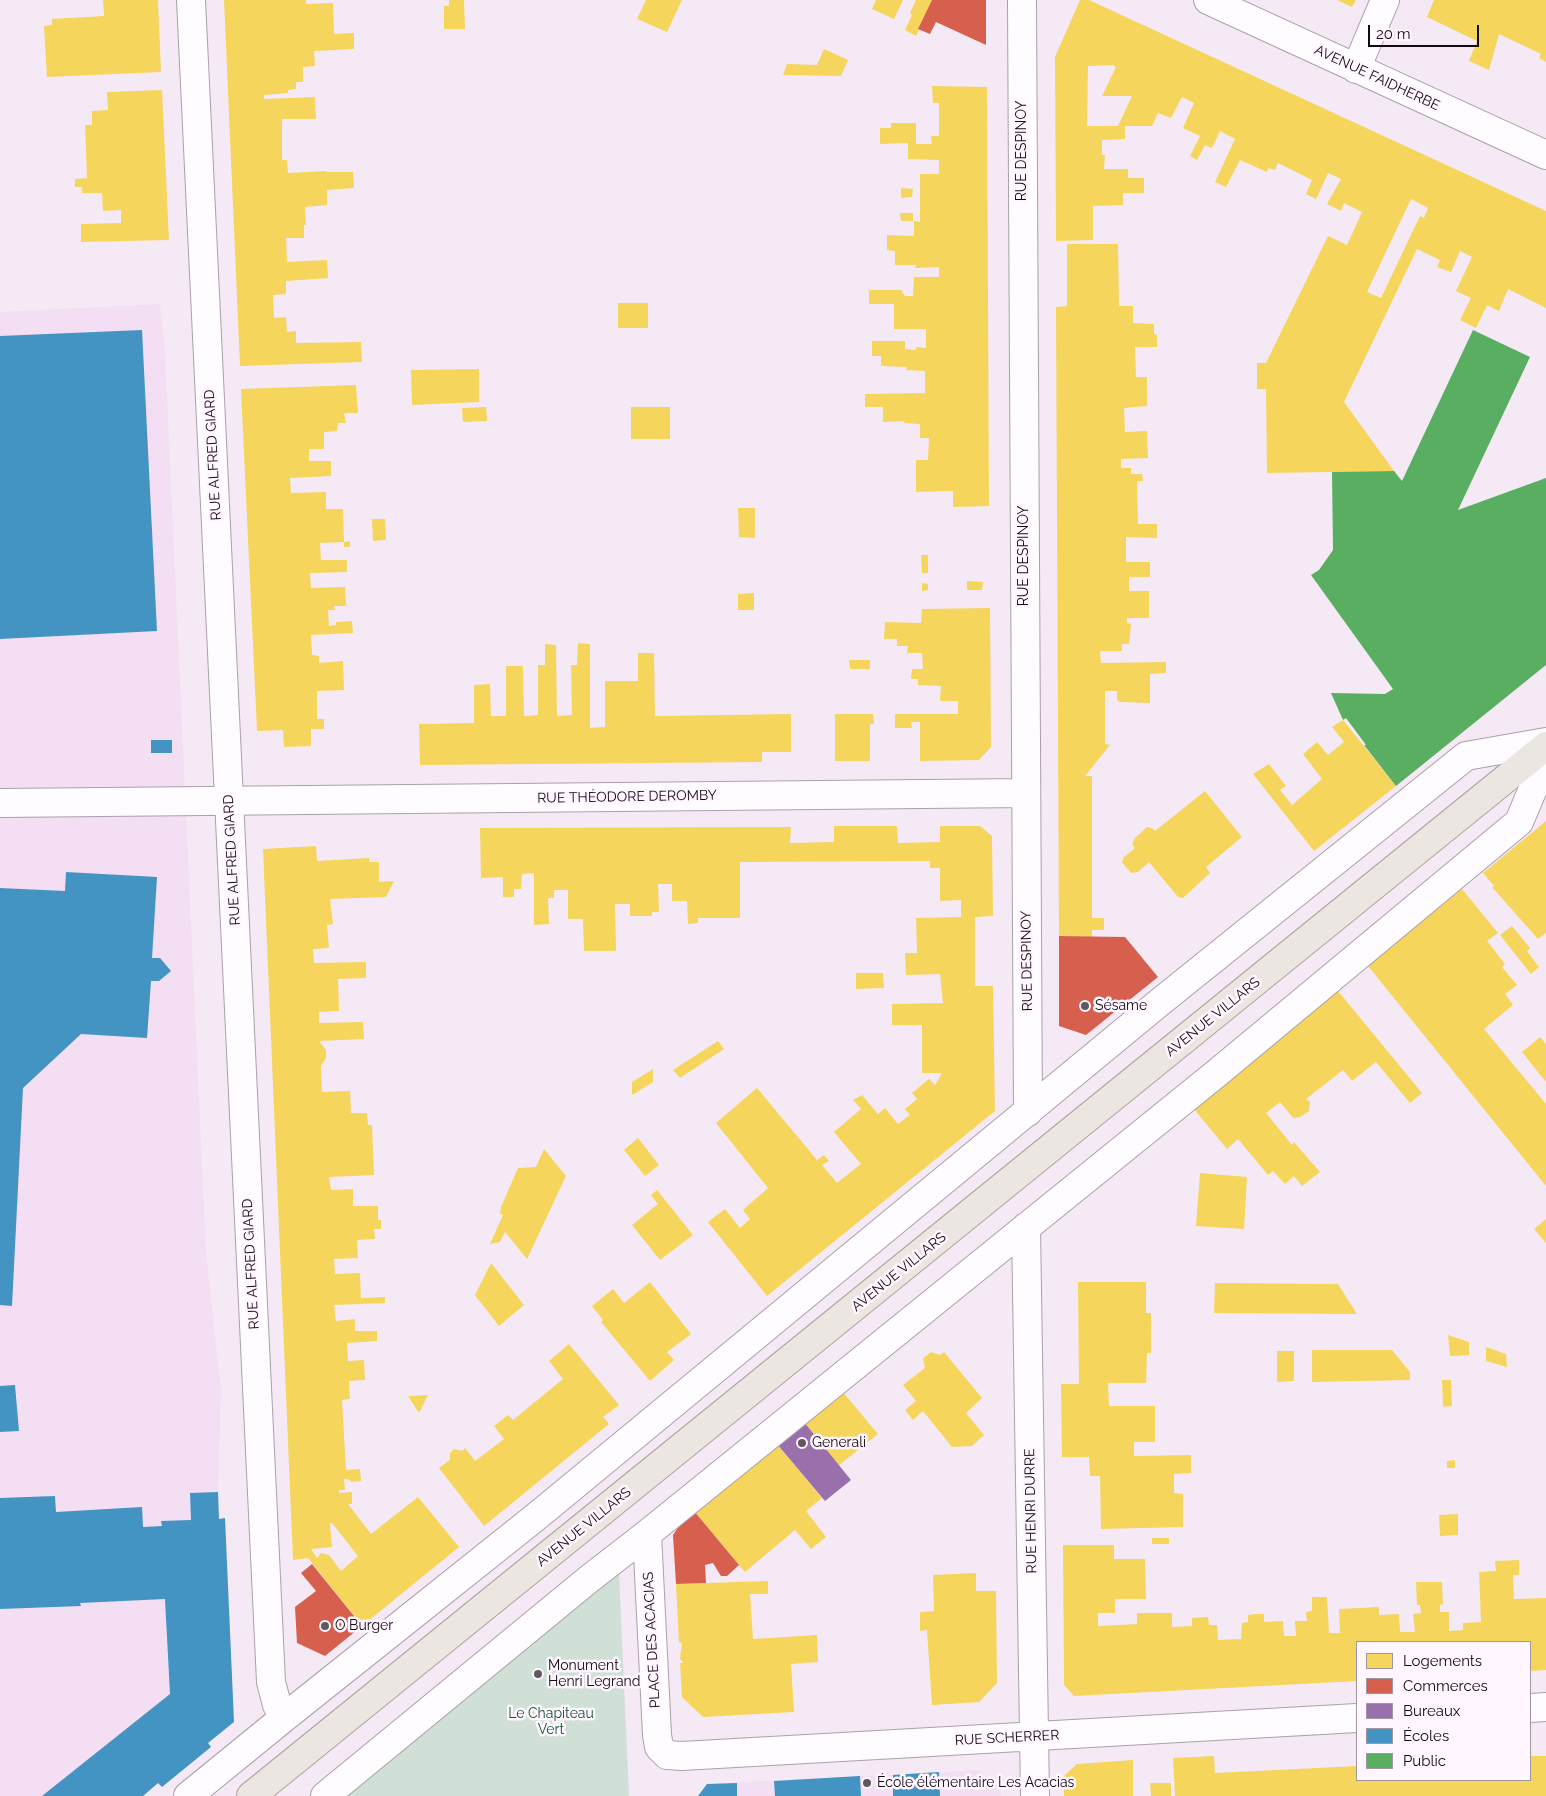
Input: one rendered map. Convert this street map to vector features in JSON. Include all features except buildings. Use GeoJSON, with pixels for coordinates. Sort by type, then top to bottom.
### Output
{"type":"FeatureCollection","features":[{"type":"Feature","properties":{"kind":"main road","name":"AVENUE VILLARS"},"geometry":{"type":"LineString","coordinates":[[251,1796],[1546,746]]}},
{"type":"Feature","properties":{"kind":"street","name":"RUE ALFRED GIARD"},"geometry":{"type":"LineString","coordinates":[[191,0],[271,1682],[277,1706],[284,1717]]}},
{"type":"Feature","properties":{"kind":"street","name":"RUE DESPINOY"},"geometry":{"type":"LineString","coordinates":[[1022,0],[1028,1112]]}},
{"type":"Feature","properties":{"kind":"street","name":"AVENUE FAIDHERBE"},"geometry":{"type":"LineString","coordinates":[[1208,0],[1546,155]]}},
{"type":"Feature","properties":{"kind":"street"},"geometry":{"type":"LineString","coordinates":[[1356,69],[1385,0]]}},
{"type":"Feature","properties":{"kind":"street"},"geometry":{"type":"LineString","coordinates":[[188,1796],[284,1717],[537,1516],[1160,1002],[1466,756],[1546,742]]}},
{"type":"Feature","properties":{"kind":"street"},"geometry":{"type":"LineString","coordinates":[[325,1796],[589,1579],[1218,1073],[1519,822],[1546,758]]}},
{"type":"Feature","properties":{"kind":"street","name":"RUE THÉODORE DEROMBY"},"geometry":{"type":"LineString","coordinates":[[0,803],[1025,793]]}},
{"type":"Feature","properties":{"kind":"street","name":"RUE HENRI DURRE"},"geometry":{"type":"LineString","coordinates":[[1026,1227],[1035,1796]]}},
{"type":"Feature","properties":{"kind":"street","name":"PLACE DES ACACIAS"},"geometry":{"type":"LineString","coordinates":[[647,1534],[656,1735],[659,1747]]}},
{"type":"Feature","properties":{"kind":"street"},"geometry":{"type":"LineString","coordinates":[[1531,1708],[1546,1707]]}},
{"type":"Feature","properties":{"kind":"street","name":"RUE SCHERRER"},"geometry":{"type":"LineString","coordinates":[[659,1747],[667,1755],[682,1756],[1356,1718]]}},
{"type":"Feature","properties":{"kind":"shaded area"},"geometry":{"type":"Polygon","coordinates":[[[160,304],[165,353],[206,1252],[221,1390],[219,1519],[234,1722],[143,1796],[0,1796],[0,312],[160,304]]]}},
{"type":"Feature","properties":{"kind":"shaded area","name":"École élémentaire Les Acacias"},"geometry":{"type":"Polygon","coordinates":[[[979,1770],[1001,1788],[1001,1796],[698,1796],[707,1784],[979,1770]]]}},
{"type":"Feature","properties":{"kind":"green space","name":"Le Chapiteau Vert"},"geometry":{"type":"Polygon","coordinates":[[[619,1572],[629,1796],[344,1796],[619,1572]]]}},
{"type":"Feature","properties":{"kind":"place","name":"Sésame"},"geometry":{"type":"Point","coordinates":[1085,1006]}},
{"type":"Feature","properties":{"kind":"place","name":"Generali"},"geometry":{"type":"Point","coordinates":[802,1443]}},
{"type":"Feature","properties":{"kind":"place","name":"O Burger"},"geometry":{"type":"Point","coordinates":[325,1626]}},
{"type":"Feature","properties":{"kind":"place","name":"Monument Henri Legrand"},"geometry":{"type":"Point","coordinates":[538,1674]}},
{"type":"Feature","properties":{"kind":"place","name":"École élémentaire Les Acacias"},"geometry":{"type":"Point","coordinates":[867,1783]}}]}
